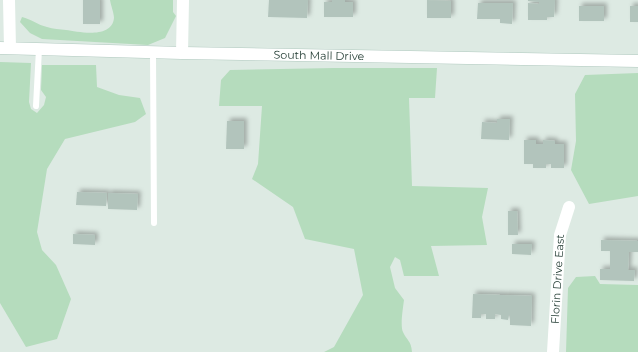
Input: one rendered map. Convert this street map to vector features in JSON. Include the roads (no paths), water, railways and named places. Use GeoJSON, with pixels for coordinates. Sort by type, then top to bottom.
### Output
{"type":"FeatureCollection","features":[{"type":"Feature","properties":{"kind":"street"},"geometry":{"type":"LineString","coordinates":[[5,48],[9,0]]}},
{"type":"Feature","properties":{"kind":"street"},"geometry":{"type":"LineString","coordinates":[[182,53],[183,0]]}},
{"type":"Feature","properties":{"kind":"street","name":"South Mall Drive"},"geometry":{"type":"LineString","coordinates":[[5,48],[153,53],[638,61]]}},
{"type":"Feature","properties":{"kind":"street","name":"Florin Drive East"},"geometry":{"type":"LineString","coordinates":[[553,352],[560,235],[569,208]]}},
{"type":"Feature","properties":{"kind":"lane"},"geometry":{"type":"LineString","coordinates":[[36,106],[38,49]]}},
{"type":"Feature","properties":{"kind":"lane"},"geometry":{"type":"LineString","coordinates":[[153,53],[154,223]]}}]}
